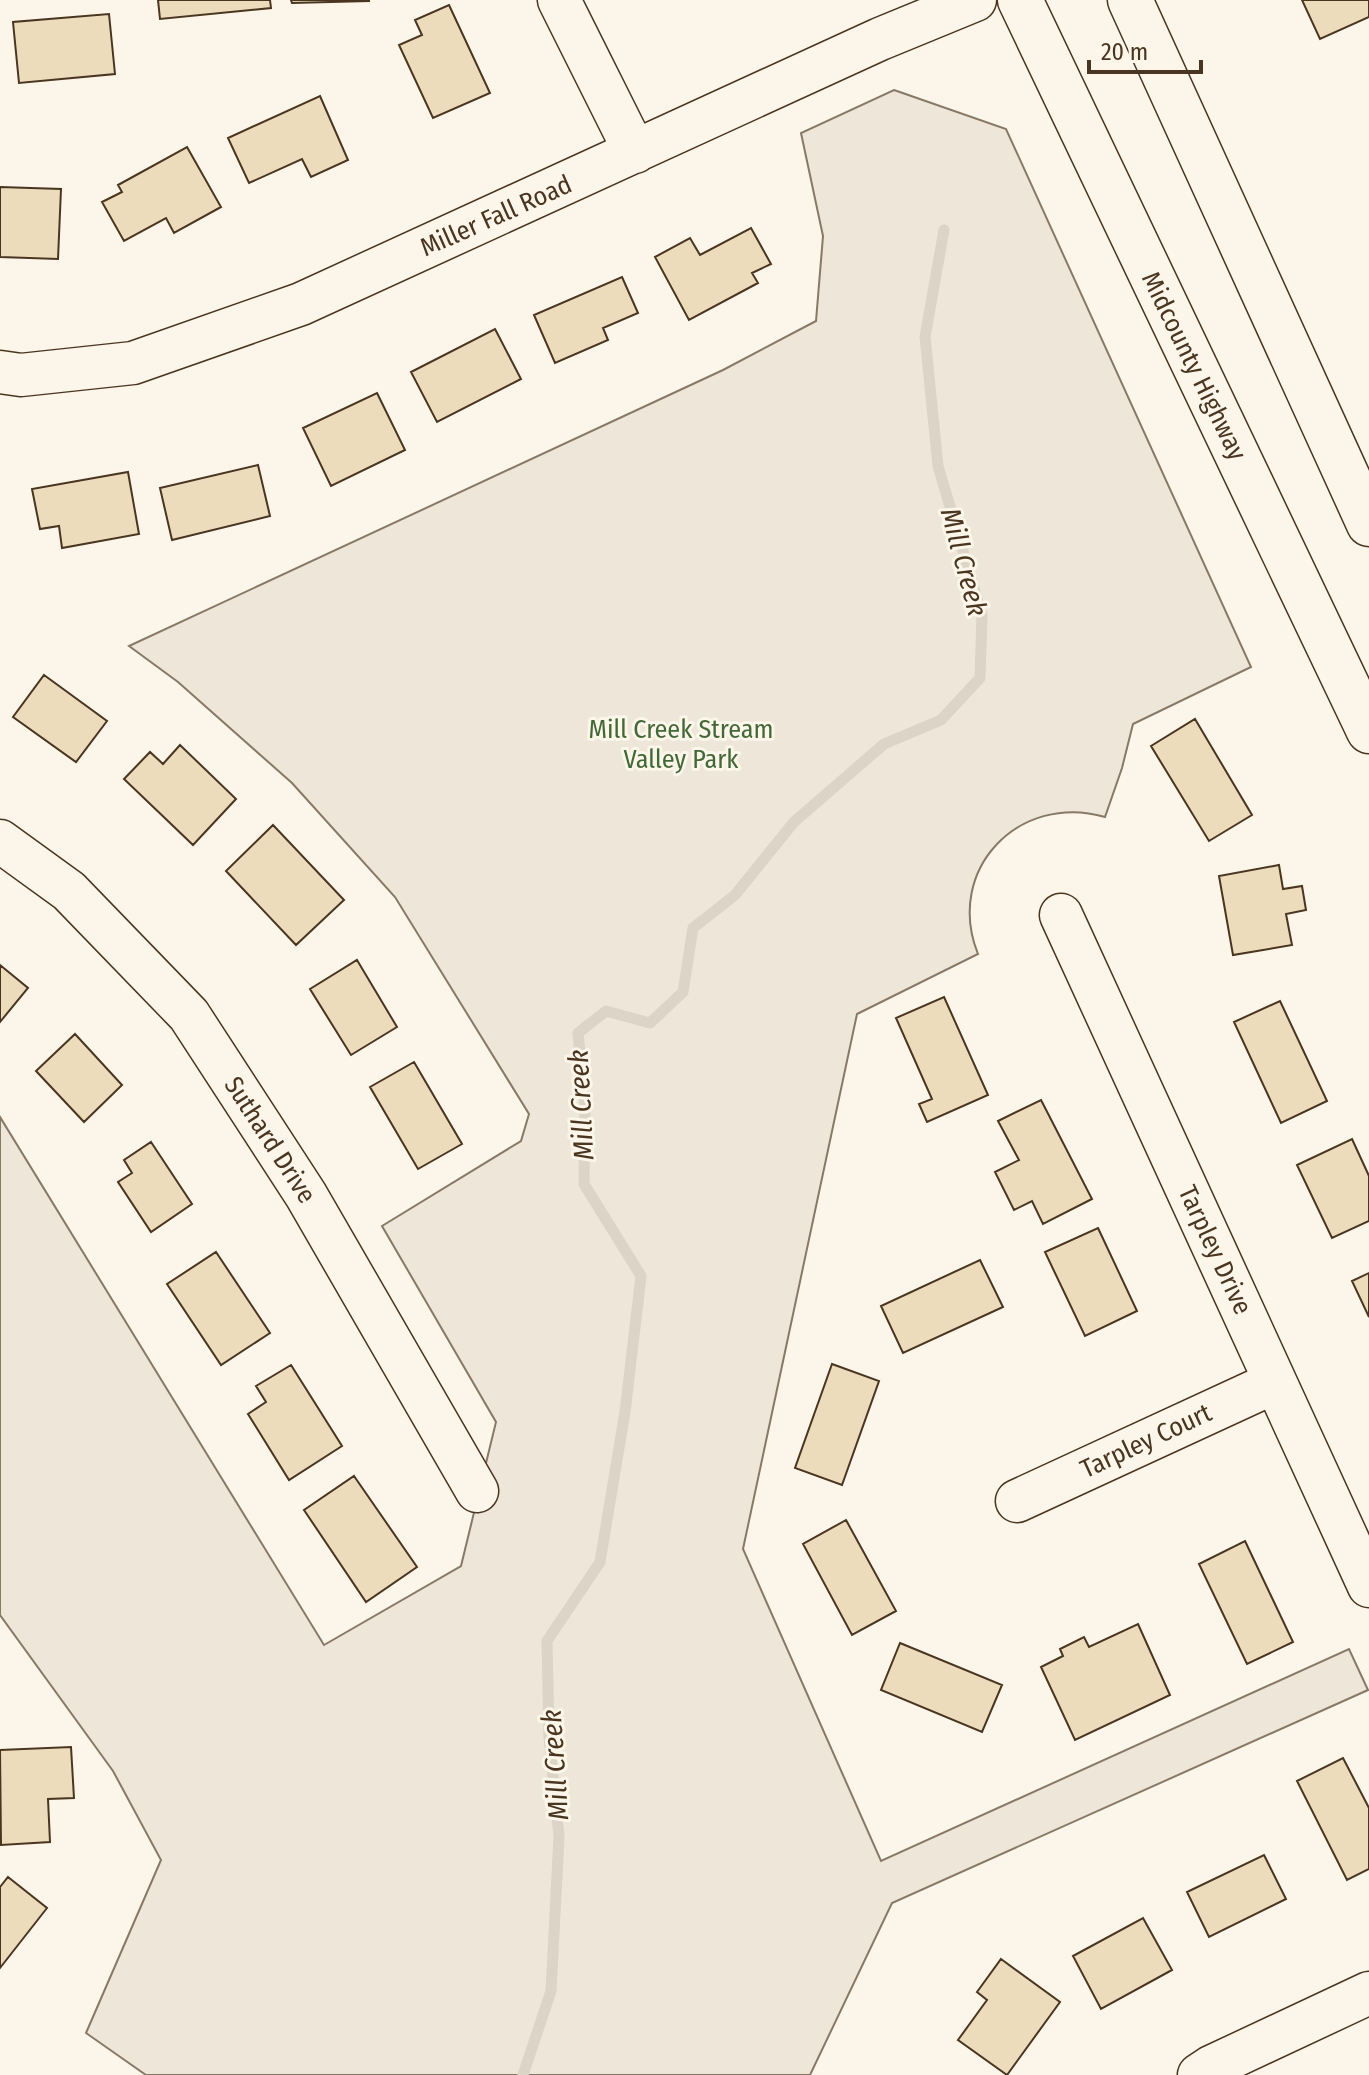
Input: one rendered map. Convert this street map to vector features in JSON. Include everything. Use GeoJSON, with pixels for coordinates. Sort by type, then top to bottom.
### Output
{"type":"FeatureCollection","features":[{"type":"Feature","properties":{"kind":"main road","name":"Midcounty Highway"},"geometry":{"type":"LineString","coordinates":[[1020,0],[1369,731]]}},
{"type":"Feature","properties":{"kind":"main road"},"geometry":{"type":"LineString","coordinates":[[1130,0],[1369,524]]}},
{"type":"Feature","properties":{"kind":"street"},"geometry":{"type":"LineString","coordinates":[[559,0],[635,152]]}},
{"type":"Feature","properties":{"kind":"street","name":"Miller Fall Road"},"geometry":{"type":"LineString","coordinates":[[0,372],[21,375],[133,363],[301,304],[880,39],[975,0]]}},
{"type":"Feature","properties":{"kind":"street","name":"Suthard Drive"},"geometry":{"type":"LineString","coordinates":[[0,841],[69,891],[189,1015],[306,1195],[477,1491]]}},
{"type":"Feature","properties":{"kind":"street","name":"Tarpley Drive"},"geometry":{"type":"LineString","coordinates":[[1061,915],[1369,1586]]}},
{"type":"Feature","properties":{"kind":"street","name":"Tarpley Court"},"geometry":{"type":"LineString","coordinates":[[1017,1501],[1275,1382]]}},
{"type":"Feature","properties":{"kind":"street"},"geometry":{"type":"LineString","coordinates":[[1199,2075],[1369,1993]]}},
{"type":"Feature","properties":{"kind":"green space","name":"Mill Creek Stream Valley Park"},"geometry":{"type":"Polygon","coordinates":[[[894,90],[1006,129],[1251,667],[1133,724],[1105,817],[1074,812],[1045,816],[1018,827],[997,844],[981,867],[972,893],[970,923],[978,954],[857,1014],[743,1549],[881,1861],[1349,1649],[1368,1690],[892,1903],[810,2075],[146,2075],[86,2033],[161,1860],[113,1771],[0,1615],[0,1117],[324,1645],[461,1566],[496,1422],[382,1226],[521,1141],[529,1114],[395,897],[292,783],[178,682],[129,646],[723,370],[816,321],[823,236],[801,133],[894,90]]]}},
{"type":"Feature","properties":{"kind":"building"},"geometry":{"type":"Polygon","coordinates":[[[158,0],[270,0],[271,8],[160,19],[158,0]]]}},
{"type":"Feature","properties":{"kind":"building"},"geometry":{"type":"Polygon","coordinates":[[[291,0],[369,0],[369,1],[292,3],[291,0]]]}},
{"type":"Feature","properties":{"kind":"building"},"geometry":{"type":"Polygon","coordinates":[[[1302,0],[1369,0],[1369,17],[1320,39],[1302,0]]]}},
{"type":"Feature","properties":{"kind":"building"},"geometry":{"type":"Polygon","coordinates":[[[449,5],[490,93],[433,118],[399,45],[422,35],[415,20],[449,5]]]}},
{"type":"Feature","properties":{"kind":"building"},"geometry":{"type":"Polygon","coordinates":[[[109,14],[115,74],[19,83],[13,22],[109,14]]]}},
{"type":"Feature","properties":{"kind":"building"},"geometry":{"type":"Polygon","coordinates":[[[320,96],[348,160],[311,177],[302,159],[249,183],[228,138],[320,96]]]}},
{"type":"Feature","properties":{"kind":"building"},"geometry":{"type":"Polygon","coordinates":[[[187,147],[221,207],[174,233],[166,218],[124,241],[102,202],[122,192],[118,185],[187,147]]]}},
{"type":"Feature","properties":{"kind":"building"},"geometry":{"type":"Polygon","coordinates":[[[0,187],[61,189],[58,259],[0,257],[0,187]]]}},
{"type":"Feature","properties":{"kind":"building"},"geometry":{"type":"Polygon","coordinates":[[[751,228],[771,264],[752,273],[758,283],[689,320],[655,257],[690,238],[700,255],[751,228]]]}},
{"type":"Feature","properties":{"kind":"building"},"geometry":{"type":"Polygon","coordinates":[[[622,277],[638,313],[603,328],[608,340],[555,363],[534,315],[622,277]]]}},
{"type":"Feature","properties":{"kind":"building"},"geometry":{"type":"Polygon","coordinates":[[[495,329],[521,379],[437,422],[411,372],[495,329]]]}},
{"type":"Feature","properties":{"kind":"building"},"geometry":{"type":"Polygon","coordinates":[[[377,393],[405,450],[331,486],[303,428],[377,393]]]}},
{"type":"Feature","properties":{"kind":"building"},"geometry":{"type":"Polygon","coordinates":[[[258,465],[270,516],[172,540],[160,488],[258,465]]]}},
{"type":"Feature","properties":{"kind":"building"},"geometry":{"type":"Polygon","coordinates":[[[128,472],[139,534],[62,548],[59,526],[40,529],[32,489],[128,472]]]}},
{"type":"Feature","properties":{"kind":"building"},"geometry":{"type":"Polygon","coordinates":[[[44,675],[107,721],[76,762],[13,717],[44,675]]]}},
{"type":"Feature","properties":{"kind":"building"},"geometry":{"type":"Polygon","coordinates":[[[1195,719],[1252,815],[1209,841],[1151,746],[1195,719]]]}},
{"type":"Feature","properties":{"kind":"building"},"geometry":{"type":"Polygon","coordinates":[[[180,745],[236,799],[193,845],[124,779],[150,752],[163,764],[180,745]]]}},
{"type":"Feature","properties":{"kind":"building"},"geometry":{"type":"Polygon","coordinates":[[[273,825],[344,900],[296,945],[226,871],[273,825]]]}},
{"type":"Feature","properties":{"kind":"building"},"geometry":{"type":"Polygon","coordinates":[[[1279,865],[1283,889],[1302,886],[1306,910],[1286,914],[1292,945],[1233,955],[1219,876],[1279,865]]]}},
{"type":"Feature","properties":{"kind":"building"},"geometry":{"type":"Polygon","coordinates":[[[357,960],[397,1027],[351,1055],[310,989],[357,960]]]}},
{"type":"Feature","properties":{"kind":"building"},"geometry":{"type":"Polygon","coordinates":[[[0,965],[28,988],[0,1022],[0,965]]]}},
{"type":"Feature","properties":{"kind":"building"},"geometry":{"type":"Polygon","coordinates":[[[944,997],[988,1095],[927,1122],[919,1104],[932,1099],[896,1018],[944,997]]]}},
{"type":"Feature","properties":{"kind":"building"},"geometry":{"type":"Polygon","coordinates":[[[1280,1001],[1327,1101],[1281,1123],[1234,1022],[1280,1001]]]}},
{"type":"Feature","properties":{"kind":"building"},"geometry":{"type":"Polygon","coordinates":[[[75,1034],[122,1085],[84,1122],[36,1071],[75,1034]]]}},
{"type":"Feature","properties":{"kind":"building"},"geometry":{"type":"Polygon","coordinates":[[[414,1062],[462,1144],[418,1169],[370,1087],[414,1062]]]}},
{"type":"Feature","properties":{"kind":"building"},"geometry":{"type":"Polygon","coordinates":[[[1041,1100],[1092,1199],[1043,1224],[1032,1201],[1014,1210],[995,1172],[1019,1160],[998,1121],[1041,1100]]]}},
{"type":"Feature","properties":{"kind":"building"},"geometry":{"type":"Polygon","coordinates":[[[1352,1139],[1369,1176],[1369,1221],[1332,1238],[1297,1165],[1352,1139]]]}},
{"type":"Feature","properties":{"kind":"building"},"geometry":{"type":"Polygon","coordinates":[[[151,1142],[192,1204],[151,1232],[118,1182],[132,1173],[124,1160],[151,1142]]]}},
{"type":"Feature","properties":{"kind":"building"},"geometry":{"type":"Polygon","coordinates":[[[1098,1228],[1137,1311],[1085,1336],[1045,1252],[1098,1228]]]}},
{"type":"Feature","properties":{"kind":"building"},"geometry":{"type":"Polygon","coordinates":[[[216,1252],[270,1333],[221,1365],[167,1284],[216,1252]]]}},
{"type":"Feature","properties":{"kind":"building"},"geometry":{"type":"Polygon","coordinates":[[[980,1260],[1003,1307],[903,1353],[881,1306],[980,1260]]]}},
{"type":"Feature","properties":{"kind":"building"},"geometry":{"type":"Polygon","coordinates":[[[1369,1273],[1369,1317],[1352,1281],[1369,1273]]]}},
{"type":"Feature","properties":{"kind":"building"},"geometry":{"type":"Polygon","coordinates":[[[832,1364],[879,1381],[842,1485],[795,1468],[832,1364]]]}},
{"type":"Feature","properties":{"kind":"building"},"geometry":{"type":"Polygon","coordinates":[[[291,1365],[342,1446],[289,1480],[248,1414],[266,1402],[256,1386],[291,1365]]]}},
{"type":"Feature","properties":{"kind":"building"},"geometry":{"type":"Polygon","coordinates":[[[354,1476],[417,1567],[366,1602],[304,1510],[354,1476]]]}},
{"type":"Feature","properties":{"kind":"building"},"geometry":{"type":"Polygon","coordinates":[[[846,1520],[896,1611],[852,1635],[803,1544],[846,1520]]]}},
{"type":"Feature","properties":{"kind":"building"},"geometry":{"type":"Polygon","coordinates":[[[1245,1541],[1293,1642],[1247,1664],[1199,1564],[1245,1541]]]}},
{"type":"Feature","properties":{"kind":"building"},"geometry":{"type":"Polygon","coordinates":[[[1138,1624],[1170,1695],[1075,1740],[1041,1667],[1063,1656],[1060,1649],[1084,1637],[1089,1647],[1138,1624]]]}},
{"type":"Feature","properties":{"kind":"building"},"geometry":{"type":"Polygon","coordinates":[[[900,1643],[1002,1685],[982,1732],[881,1690],[900,1643]]]}},
{"type":"Feature","properties":{"kind":"building"},"geometry":{"type":"Polygon","coordinates":[[[71,1747],[74,1798],[48,1799],[50,1842],[1,1845],[0,1750],[71,1747]]]}},
{"type":"Feature","properties":{"kind":"building"},"geometry":{"type":"Polygon","coordinates":[[[1343,1758],[1369,1808],[1369,1869],[1347,1880],[1297,1781],[1343,1758]]]}},
{"type":"Feature","properties":{"kind":"building"},"geometry":{"type":"Polygon","coordinates":[[[1264,1855],[1286,1899],[1209,1937],[1187,1892],[1264,1855]]]}},
{"type":"Feature","properties":{"kind":"building"},"geometry":{"type":"Polygon","coordinates":[[[8,1877],[47,1908],[0,1968],[0,1887],[8,1877]]]}},
{"type":"Feature","properties":{"kind":"building"},"geometry":{"type":"Polygon","coordinates":[[[1143,1918],[1172,1970],[1101,2009],[1073,1956],[1143,1918]]]}},
{"type":"Feature","properties":{"kind":"building"},"geometry":{"type":"Polygon","coordinates":[[[1001,1959],[1060,2002],[1007,2075],[958,2040],[987,2000],[977,1992],[1001,1959]]]}},
{"type":"Feature","properties":{"kind":"waterway","name":"Mill Creek"},"geometry":{"type":"LineString","coordinates":[[523,2075],[551,1991],[559,1837],[549,1737],[547,1641],[600,1562],[625,1412],[641,1276],[584,1184],[585,1105],[578,1033],[606,1011],[650,1023],[683,992],[693,928],[735,895],[794,822],[884,744],[941,720],[980,678],[982,615],[938,466],[925,337],[944,230]]}}]}
